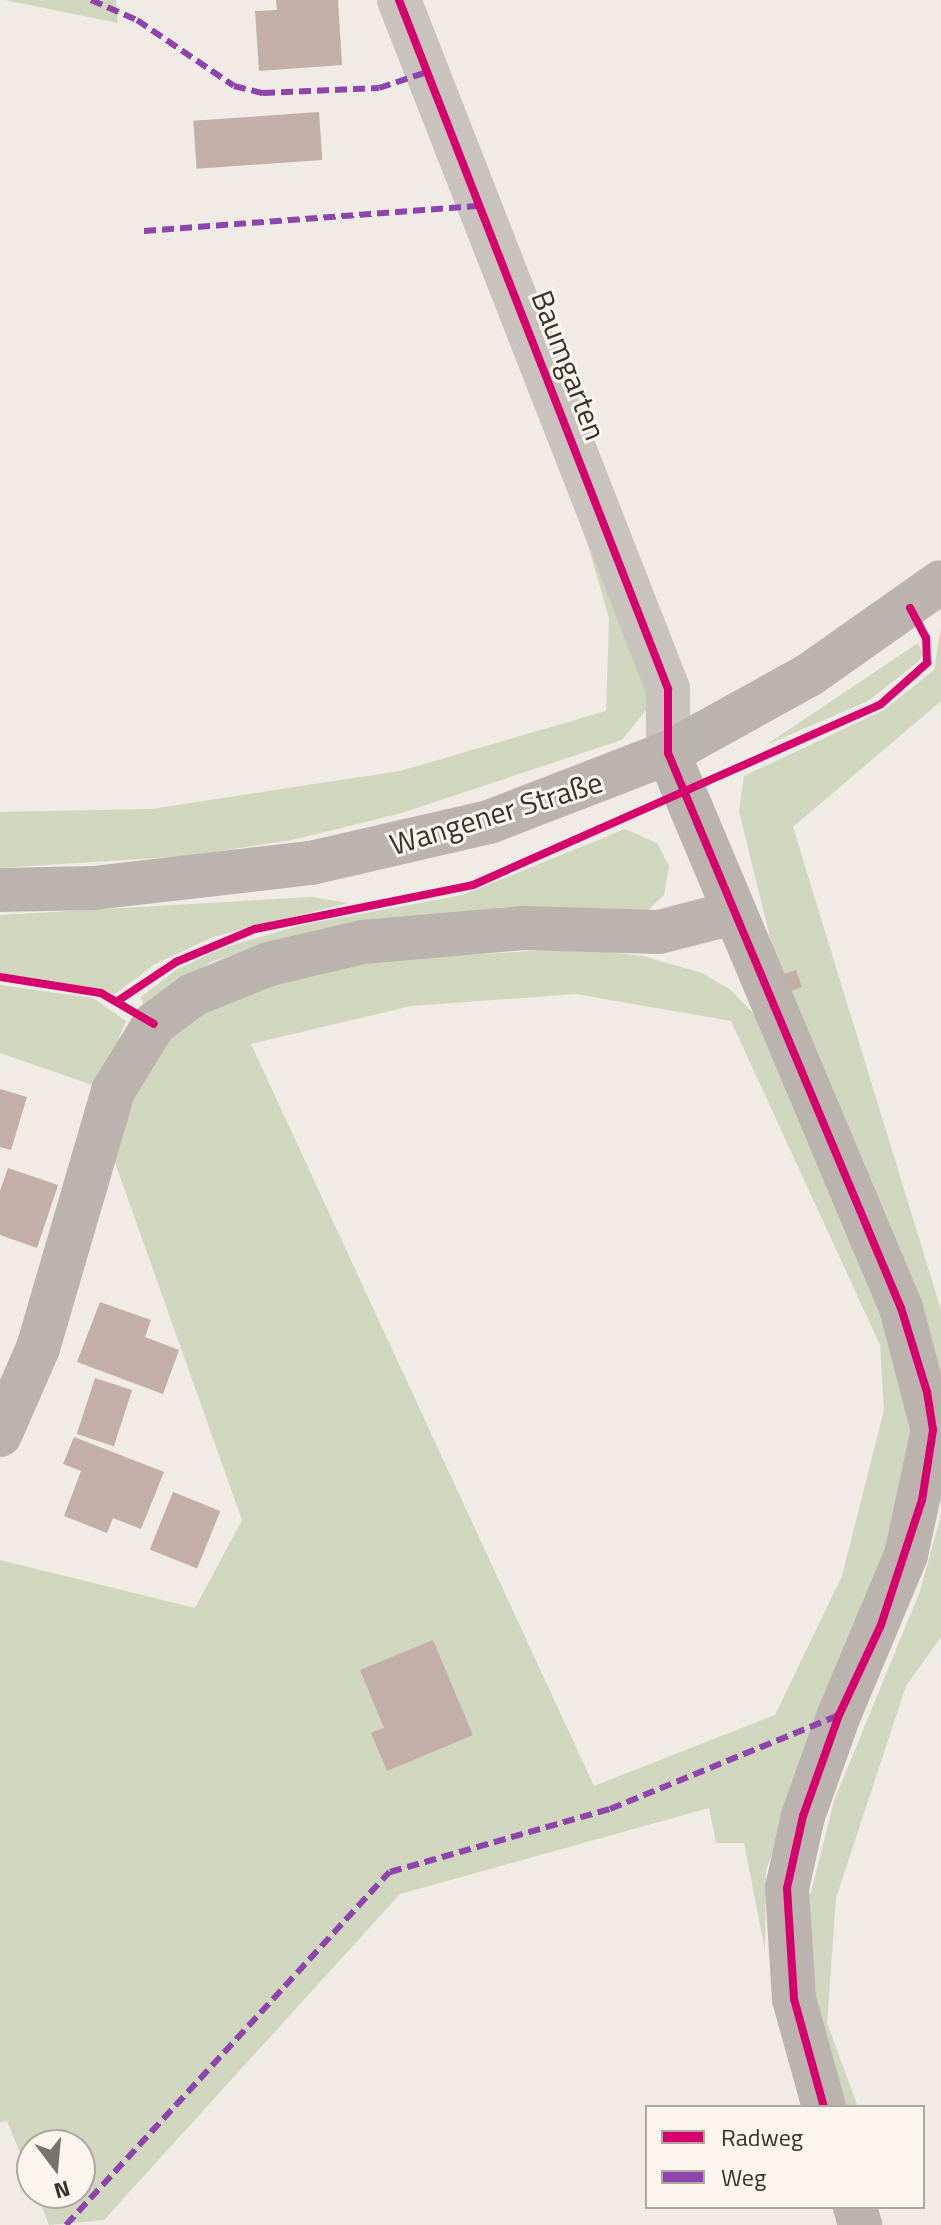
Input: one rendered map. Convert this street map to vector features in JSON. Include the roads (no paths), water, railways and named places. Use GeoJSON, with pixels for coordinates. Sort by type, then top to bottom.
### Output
{"type":"FeatureCollection","features":[{"type":"Feature","properties":{"kind":"main road","name":"Wangener Straße"},"geometry":{"type":"LineString","coordinates":[[0,890],[188,880],[369,852],[489,822],[668,753],[809,675],[941,582]]}},
{"type":"Feature","properties":{"kind":"main road"},"geometry":{"type":"LineString","coordinates":[[668,753],[901,1308],[937,1434],[906,1555],[829,1744],[787,1888],[794,1999],[823,2105]]}},
{"type":"Feature","properties":{"kind":"main road"},"geometry":{"type":"LineString","coordinates":[[0,1435],[38,1348],[113,1091],[154,1024],[193,995],[269,964],[363,942],[523,928],[659,932],[733,913]]}},
{"type":"Feature","properties":{"kind":"street","name":"Baumgarten"},"geometry":{"type":"LineString","coordinates":[[399,0],[668,689],[668,753]]}}]}
